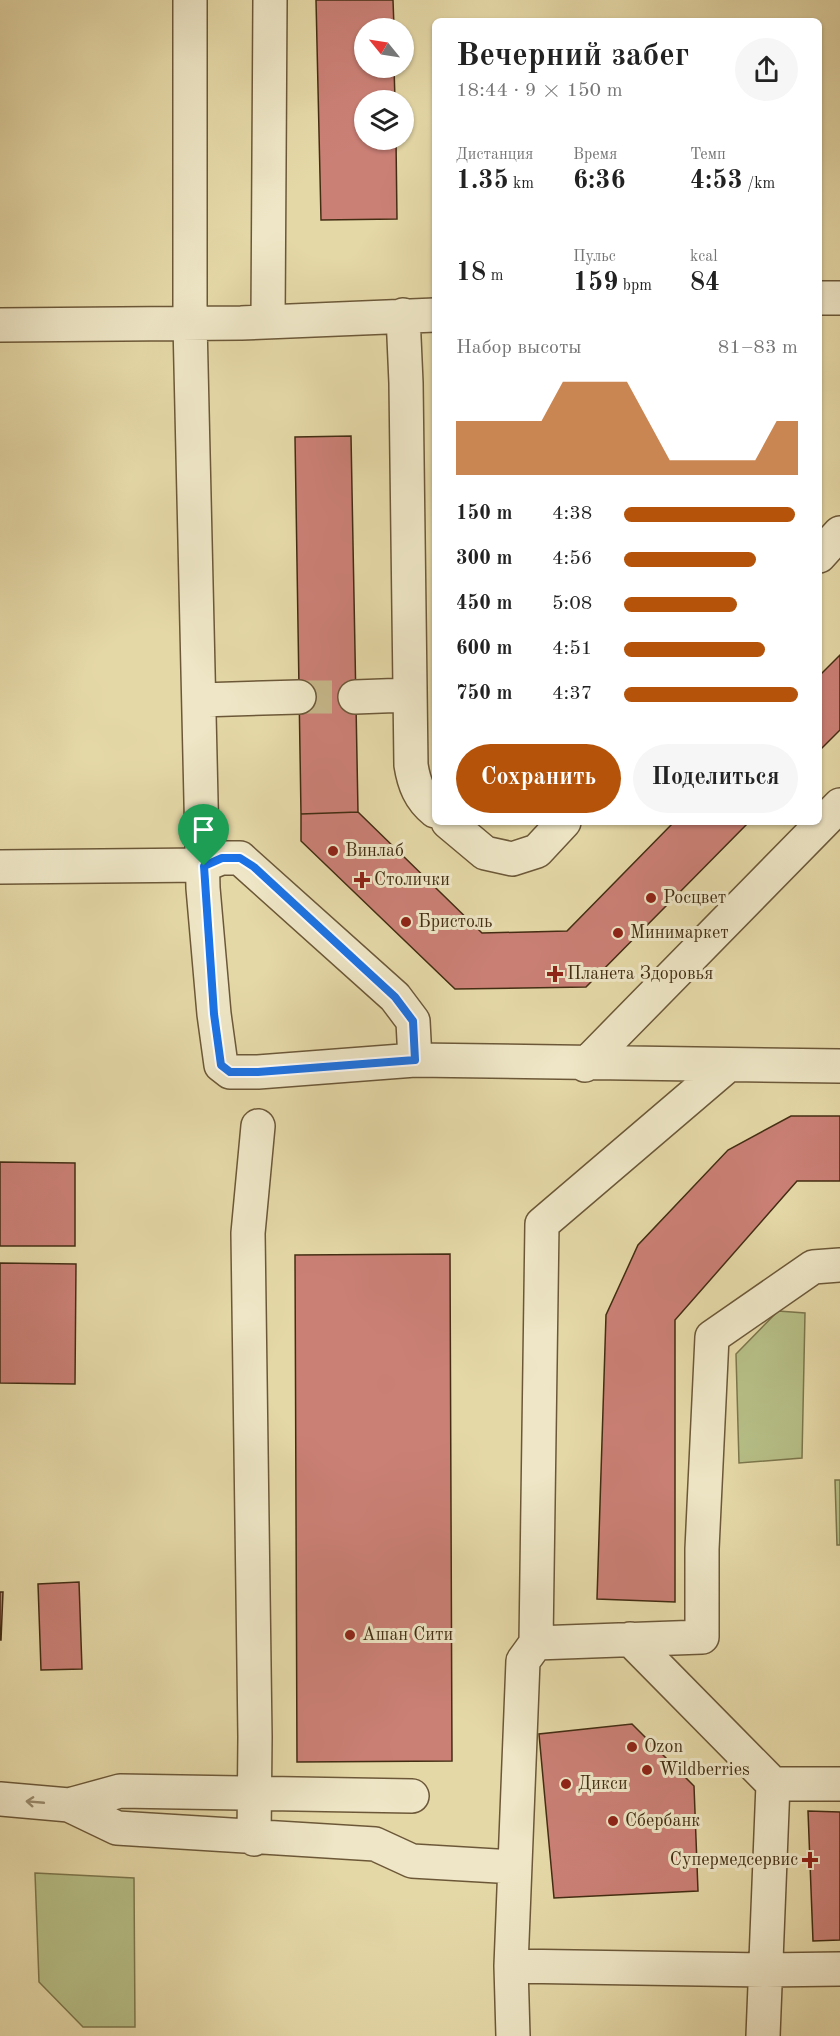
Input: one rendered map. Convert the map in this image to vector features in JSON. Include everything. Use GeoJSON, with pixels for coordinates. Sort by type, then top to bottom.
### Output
{"type":"FeatureCollection","features":[{"type":"Feature","properties":{"kind":"street"},"geometry":{"type":"LineString","coordinates":[[190,0],[190,323],[204,866],[214,1014],[221,1065],[230,1072],[258,1072],[415,1060],[585,1065],[663,1063],[727,1066],[840,1066]]}},
{"type":"Feature","properties":{"kind":"street"},"geometry":{"type":"LineString","coordinates":[[268,321],[270,0]]}},
{"type":"Feature","properties":{"kind":"street"},"geometry":{"type":"LineString","coordinates":[[822,298],[840,298]]}},
{"type":"Feature","properties":{"kind":"street"},"geometry":{"type":"LineString","coordinates":[[403,315],[406,383],[408,695],[414,782],[424,802],[432,809]]}},
{"type":"Feature","properties":{"kind":"street"},"geometry":{"type":"LineString","coordinates":[[0,325],[190,323],[432,315]]}},
{"type":"Feature","properties":{"kind":"street"},"geometry":{"type":"LineString","coordinates":[[822,553],[840,533]]}},
{"type":"Feature","properties":{"kind":"street"},"geometry":{"type":"LineString","coordinates":[[355,697],[408,695]]}},
{"type":"Feature","properties":{"kind":"street"},"geometry":{"type":"LineString","coordinates":[[201,700],[299,698]]}},
{"type":"Feature","properties":{"kind":"street"},"geometry":{"type":"LineString","coordinates":[[452,825],[485,853],[512,858],[537,851],[561,825]]}},
{"type":"Feature","properties":{"kind":"street"},"geometry":{"type":"LineString","coordinates":[[585,1065],[810,825]]}},
{"type":"Feature","properties":{"kind":"street"},"geometry":{"type":"LineString","coordinates":[[0,867],[204,866],[222,858],[240,858],[395,997],[413,1021],[415,1060]]}},
{"type":"Feature","properties":{"kind":"street"},"geometry":{"type":"LineString","coordinates":[[512,2034],[511,1966],[523,1662],[536,1642],[542,1224],[727,1066]]}},
{"type":"Feature","properties":{"kind":"street"},"geometry":{"type":"LineString","coordinates":[[254,1839],[248,1233],[258,1126]]}},
{"type":"Feature","properties":{"kind":"street"},"geometry":{"type":"LineString","coordinates":[[536,1642],[702,1637],[702,1549],[712,1337],[813,1267],[840,1265]]}},
{"type":"Feature","properties":{"kind":"street"},"geometry":{"type":"LineString","coordinates":[[630,1639],[773,1784],[840,1784]]}},
{"type":"Feature","properties":{"kind":"street"},"geometry":{"type":"LineString","coordinates":[[763,2036],[773,1784]]}},
{"type":"Feature","properties":{"kind":"street"},"geometry":{"type":"LineString","coordinates":[[0,1799],[69,1805],[120,1791],[412,1796]]}},
{"type":"Feature","properties":{"kind":"street"},"geometry":{"type":"LineString","coordinates":[[69,1805],[117,1828],[254,1839],[375,1844],[412,1861],[514,1867]]}},
{"type":"Feature","properties":{"kind":"street"},"geometry":{"type":"LineString","coordinates":[[511,1966],[840,1969]]}},
{"type":"Feature","properties":{"kind":"green space"},"geometry":{"type":"Polygon","coordinates":[[[778,1311],[805,1313],[802,1458],[739,1463],[736,1354],[778,1311]]]}},
{"type":"Feature","properties":{"kind":"green space"},"geometry":{"type":"Polygon","coordinates":[[[835,1480],[840,1480],[840,1545],[837,1545],[835,1480]]]}},
{"type":"Feature","properties":{"kind":"green space"},"geometry":{"type":"Polygon","coordinates":[[[35,1873],[134,1878],[135,2027],[83,2027],[39,1982],[35,1873]]]}},
{"type":"Feature","properties":{"kind":"building"},"geometry":{"type":"Polygon","coordinates":[[[316,0],[393,0],[394,18],[354,18],[354,78],[394,78],[395,90],[354,90],[354,150],[396,150],[397,219],[321,220],[316,0]]]}},
{"type":"Feature","properties":{"kind":"building"},"geometry":{"type":"Polygon","coordinates":[[[351,436],[358,812],[301,814],[295,437],[351,436]]]}},
{"type":"Feature","properties":{"kind":"building"},"geometry":{"type":"Polygon","coordinates":[[[840,655],[840,730],[822,748],[822,673],[840,655]]]}},
{"type":"Feature","properties":{"kind":"building"},"geometry":{"type":"Polygon","coordinates":[[[358,812],[482,933],[567,931],[671,825],[746,825],[586,987],[455,989],[301,841],[301,814],[358,812]]]}},
{"type":"Feature","properties":{"kind":"building"},"geometry":{"type":"Polygon","coordinates":[[[791,1116],[840,1116],[840,1181],[797,1181],[675,1320],[675,1602],[597,1599],[606,1315],[638,1245],[728,1150],[791,1116]]]}},
{"type":"Feature","properties":{"kind":"building"},"geometry":{"type":"Polygon","coordinates":[[[0,1162],[75,1163],[75,1246],[0,1246],[0,1162]]]}},
{"type":"Feature","properties":{"kind":"building"},"geometry":{"type":"Polygon","coordinates":[[[450,1254],[452,1761],[297,1762],[295,1255],[450,1254]]]}},
{"type":"Feature","properties":{"kind":"building"},"geometry":{"type":"Polygon","coordinates":[[[0,1263],[76,1264],[75,1384],[0,1383],[0,1263]]]}},
{"type":"Feature","properties":{"kind":"building"},"geometry":{"type":"Polygon","coordinates":[[[79,1582],[82,1669],[41,1670],[38,1584],[79,1582]]]}},
{"type":"Feature","properties":{"kind":"building"},"geometry":{"type":"Polygon","coordinates":[[[0,1592],[3,1592],[1,1640],[0,1640],[0,1592]]]}},
{"type":"Feature","properties":{"kind":"building"},"geometry":{"type":"Polygon","coordinates":[[[632,1724],[694,1786],[698,1891],[554,1898],[539,1734],[632,1724]]]}},
{"type":"Feature","properties":{"kind":"building"},"geometry":{"type":"Polygon","coordinates":[[[808,1811],[840,1812],[840,1940],[813,1941],[808,1811]]]}},
{"type":"Feature","properties":{"kind":"tunnel"},"geometry":{"type":"LineString","coordinates":[[299,697],[355,697]]}},
{"type":"Feature","properties":{"kind":"place","name":"Винлаб"},"geometry":{"type":"Point","coordinates":[333,851]}},
{"type":"Feature","properties":{"kind":"place","name":"Столички"},"geometry":{"type":"Point","coordinates":[362,880]}},
{"type":"Feature","properties":{"kind":"place","name":"Росцвет"},"geometry":{"type":"Point","coordinates":[651,898]}},
{"type":"Feature","properties":{"kind":"place","name":"Бристоль"},"geometry":{"type":"Point","coordinates":[406,922]}},
{"type":"Feature","properties":{"kind":"place","name":"Минимаркет"},"geometry":{"type":"Point","coordinates":[618,933]}},
{"type":"Feature","properties":{"kind":"place","name":"Планета Здоровья"},"geometry":{"type":"Point","coordinates":[555,974]}},
{"type":"Feature","properties":{"kind":"place","name":"Ашан Сити"},"geometry":{"type":"Point","coordinates":[350,1635]}},
{"type":"Feature","properties":{"kind":"place","name":"Ozon"},"geometry":{"type":"Point","coordinates":[632,1747]}},
{"type":"Feature","properties":{"kind":"place","name":"Wildberries"},"geometry":{"type":"Point","coordinates":[647,1770]}},
{"type":"Feature","properties":{"kind":"place","name":"Дикси"},"geometry":{"type":"Point","coordinates":[566,1784]}},
{"type":"Feature","properties":{"kind":"place","name":"Сбербанк"},"geometry":{"type":"Point","coordinates":[613,1821]}},
{"type":"Feature","properties":{"kind":"place","name":"Супермедсервис"},"geometry":{"type":"Point","coordinates":[810,1860]}},
{"type":"Feature","properties":{"kind":"route"},"geometry":{"type":"LineString","coordinates":[[222,858],[240,858],[254,867],[395,997],[413,1021],[415,1060],[258,1072],[230,1072],[221,1065],[218,1056],[203,888],[204,866],[222,858]]}}]}
